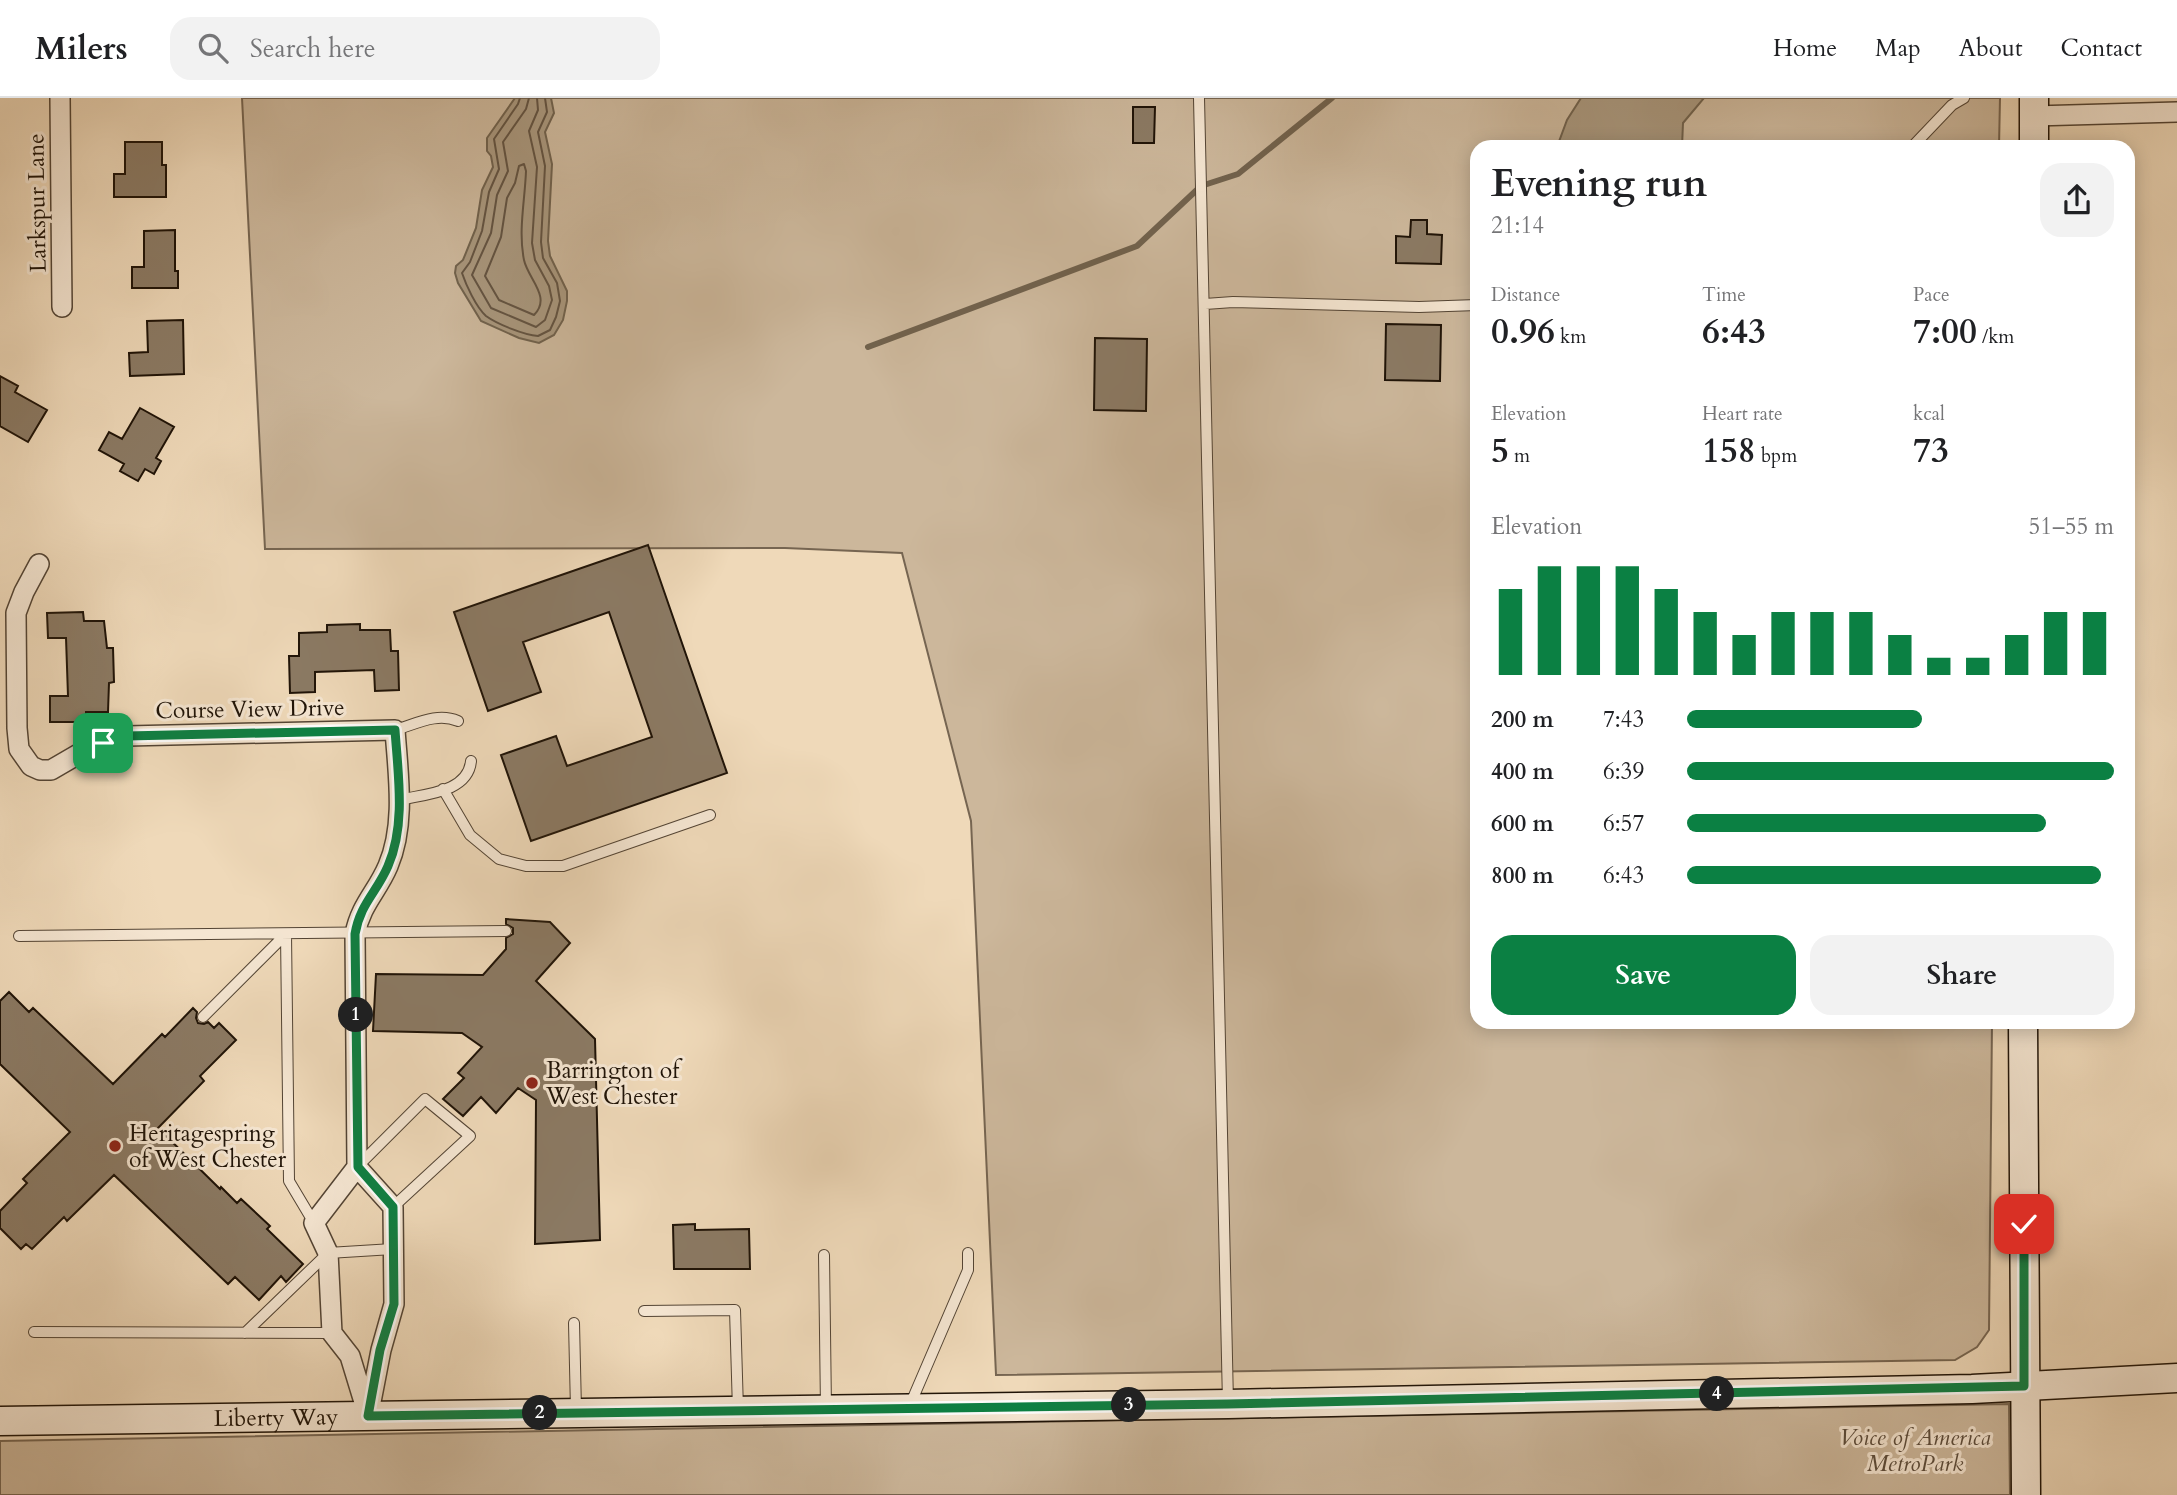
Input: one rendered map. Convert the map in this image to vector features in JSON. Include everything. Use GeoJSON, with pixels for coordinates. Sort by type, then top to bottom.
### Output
{"type":"FeatureCollection","features":[{"type":"Feature","properties":{"kind":"main road"},"geometry":{"type":"LineString","coordinates":[[2034,107],[2034,140]]}},
{"type":"Feature","properties":{"kind":"main road"},"geometry":{"type":"LineString","coordinates":[[2023,1029],[2026,1495]]}},
{"type":"Feature","properties":{"kind":"main road","name":"Liberty Way"},"geometry":{"type":"LineString","coordinates":[[0,1421],[1228,1404],[2024,1386],[2177,1378]]}},
{"type":"Feature","properties":{"kind":"street","name":"Larkspur Lane"},"geometry":{"type":"LineString","coordinates":[[60,98],[62,307]]}},
{"type":"Feature","properties":{"kind":"street"},"geometry":{"type":"LineString","coordinates":[[2034,107],[2177,112]]}},
{"type":"Feature","properties":{"kind":"street","name":"Course View Drive"},"geometry":{"type":"LineString","coordinates":[[38,564],[16,613],[15,638],[19,749],[25,760],[40,770],[51,770],[82,752],[127,736],[395,730]]}},
{"type":"Feature","properties":{"kind":"street"},"geometry":{"type":"LineString","coordinates":[[368,1416],[350,1356],[332,1333],[328,1253],[314,1223],[358,1167],[355,934],[364,904],[390,864],[396,836],[399,800],[395,730]]}},
{"type":"Feature","properties":{"kind":"street"},"geometry":{"type":"LineString","coordinates":[[358,1167],[393,1207],[394,1304],[380,1350],[368,1416]]}},
{"type":"Feature","properties":{"kind":"lane"},"geometry":{"type":"LineString","coordinates":[[1199,98],[1228,1404]]}},
{"type":"Feature","properties":{"kind":"lane"},"geometry":{"type":"LineString","coordinates":[[1919,140],[1952,105],[1964,98]]}},
{"type":"Feature","properties":{"kind":"lane"},"geometry":{"type":"LineString","coordinates":[[1205,304],[1286,302],[1419,307],[1470,305]]}},
{"type":"Feature","properties":{"kind":"lane"},"geometry":{"type":"LineString","coordinates":[[395,730],[434,718],[447,716],[458,720]]}},
{"type":"Feature","properties":{"kind":"lane"},"geometry":{"type":"LineString","coordinates":[[399,800],[458,785],[470,772],[471,761]]}},
{"type":"Feature","properties":{"kind":"lane"},"geometry":{"type":"LineString","coordinates":[[443,789],[470,835],[499,859],[526,866],[563,866],[710,815]]}},
{"type":"Feature","properties":{"kind":"lane"},"geometry":{"type":"LineString","coordinates":[[19,936],[506,931]]}},
{"type":"Feature","properties":{"kind":"lane"},"geometry":{"type":"LineString","coordinates":[[203,1017],[286,934]]}},
{"type":"Feature","properties":{"kind":"lane"},"geometry":{"type":"LineString","coordinates":[[286,934],[289,1181],[314,1223]]}},
{"type":"Feature","properties":{"kind":"lane"},"geometry":{"type":"LineString","coordinates":[[358,1167],[425,1099],[470,1136],[393,1207]]}},
{"type":"Feature","properties":{"kind":"lane"},"geometry":{"type":"LineString","coordinates":[[245,1333],[328,1253],[393,1249]]}},
{"type":"Feature","properties":{"kind":"lane"},"geometry":{"type":"LineString","coordinates":[[909,1408],[968,1270],[968,1253]]}},
{"type":"Feature","properties":{"kind":"lane"},"geometry":{"type":"LineString","coordinates":[[824,1255],[826,1409]]}},
{"type":"Feature","properties":{"kind":"lane"},"geometry":{"type":"LineString","coordinates":[[644,1311],[735,1310],[738,1410]]}},
{"type":"Feature","properties":{"kind":"lane"},"geometry":{"type":"LineString","coordinates":[[574,1323],[576,1412]]}},
{"type":"Feature","properties":{"kind":"lane"},"geometry":{"type":"LineString","coordinates":[[34,1332],[332,1333]]}},
{"type":"Feature","properties":{"kind":"green space"},"geometry":{"type":"Polygon","coordinates":[[[242,98],[2000,98],[1999,140],[1470,140],[1470,1029],[1992,1029],[1989,1330],[1977,1347],[1955,1360],[996,1375],[971,821],[902,553],[785,548],[265,549],[242,98]]]}},
{"type":"Feature","properties":{"kind":"green space","name":"Voice of America MetroPark"},"geometry":{"type":"Polygon","coordinates":[[[2009,1404],[2010,1495],[0,1495],[0,1441],[2009,1404]]]}},
{"type":"Feature","properties":{"kind":"water"},"geometry":{"type":"Polygon","coordinates":[[[515,98],[551,98],[554,113],[545,132],[552,164],[548,241],[550,256],[567,291],[567,301],[563,320],[554,335],[539,343],[519,338],[481,321],[458,283],[455,273],[476,228],[482,190],[493,167],[487,151],[487,138],[515,98]]]}},
{"type":"Feature","properties":{"kind":"water"},"geometry":{"type":"Polygon","coordinates":[[[1581,98],[1704,98],[1683,123],[1682,140],[1560,140],[1567,120],[1581,98]]]}},
{"type":"Feature","properties":{"kind":"building"},"geometry":{"type":"Polygon","coordinates":[[[1133,107],[1155,107],[1154,143],[1133,143],[1133,107]]]}},
{"type":"Feature","properties":{"kind":"building"},"geometry":{"type":"Polygon","coordinates":[[[125,142],[162,142],[162,165],[166,165],[166,197],[114,197],[114,174],[125,174],[125,142]]]}},
{"type":"Feature","properties":{"kind":"building"},"geometry":{"type":"Polygon","coordinates":[[[1411,220],[1427,220],[1427,234],[1442,235],[1441,264],[1396,263],[1396,236],[1410,237],[1411,220]]]}},
{"type":"Feature","properties":{"kind":"building"},"geometry":{"type":"Polygon","coordinates":[[[175,230],[175,271],[178,271],[178,288],[132,288],[132,267],[144,267],[144,231],[175,230]]]}},
{"type":"Feature","properties":{"kind":"building"},"geometry":{"type":"Polygon","coordinates":[[[183,320],[184,374],[130,376],[129,353],[148,352],[147,321],[183,320]]]}},
{"type":"Feature","properties":{"kind":"building"},"geometry":{"type":"Polygon","coordinates":[[[1386,324],[1441,325],[1440,381],[1385,380],[1386,324]]]}},
{"type":"Feature","properties":{"kind":"building"},"geometry":{"type":"Polygon","coordinates":[[[1095,338],[1147,339],[1146,411],[1094,410],[1095,338]]]}},
{"type":"Feature","properties":{"kind":"building"},"geometry":{"type":"Polygon","coordinates":[[[0,376],[18,386],[15,392],[47,410],[28,442],[0,426],[0,376]]]}},
{"type":"Feature","properties":{"kind":"building"},"geometry":{"type":"Polygon","coordinates":[[[140,408],[174,427],[156,458],[161,461],[154,474],[145,469],[138,481],[120,471],[124,464],[99,450],[109,432],[122,439],[140,408]]]}},
{"type":"Feature","properties":{"kind":"building"},"geometry":{"type":"Polygon","coordinates":[[[648,545],[727,773],[531,841],[501,755],[556,736],[567,766],[652,737],[609,612],[523,642],[541,692],[488,711],[454,612],[648,545]]]}},
{"type":"Feature","properties":{"kind":"building"},"geometry":{"type":"Polygon","coordinates":[[[83,612],[84,621],[104,621],[107,648],[113,648],[114,682],[109,683],[108,712],[86,712],[86,722],[50,722],[50,696],[68,696],[66,638],[48,638],[47,613],[83,612]]]}},
{"type":"Feature","properties":{"kind":"building"},"geometry":{"type":"Polygon","coordinates":[[[360,624],[360,630],[390,630],[391,651],[398,651],[399,690],[375,691],[374,670],[315,672],[315,692],[290,693],[289,656],[299,656],[299,633],[327,632],[327,625],[360,624]]]}},
{"type":"Feature","properties":{"kind":"building","name":"Barrington of West Chester"},"geometry":{"type":"Polygon","coordinates":[[[506,919],[550,922],[570,943],[536,981],[595,1039],[600,1240],[535,1244],[536,1100],[518,1088],[496,1113],[481,1097],[463,1116],[443,1099],[464,1078],[458,1073],[482,1047],[462,1033],[373,1031],[376,974],[483,975],[506,949],[506,938],[513,934],[513,928],[506,924],[506,919]]]}},
{"type":"Feature","properties":{"kind":"building","name":"Heritagespring of West Chester"},"geometry":{"type":"Polygon","coordinates":[[[9,992],[29,1012],[33,1008],[113,1084],[162,1034],[165,1037],[193,1008],[197,1012],[198,1023],[208,1022],[214,1028],[219,1023],[236,1040],[200,1076],[204,1081],[158,1128],[220,1189],[221,1187],[237,1203],[241,1199],[270,1226],[267,1229],[303,1264],[286,1282],[281,1276],[259,1300],[235,1277],[228,1284],[114,1175],[67,1221],[64,1217],[32,1249],[26,1244],[21,1249],[0,1228],[0,1211],[27,1183],[23,1179],[70,1132],[0,1064],[0,1001],[9,992]]]}},
{"type":"Feature","properties":{"kind":"building"},"geometry":{"type":"Polygon","coordinates":[[[695,1224],[695,1230],[749,1229],[750,1269],[674,1269],[673,1225],[695,1224]]]}},
{"type":"Feature","properties":{"kind":"waterway"},"geometry":{"type":"LineString","coordinates":[[868,347],[1137,246],[1201,186],[1238,174],[1332,98]]}},
{"type":"Feature","properties":{"kind":"place","name":"Barrington of West Chester"},"geometry":{"type":"Point","coordinates":[532,1083]}},
{"type":"Feature","properties":{"kind":"place","name":"Heritagespring of West Chester"},"geometry":{"type":"Point","coordinates":[115,1146]}},
{"type":"Feature","properties":{"kind":"route"},"geometry":{"type":"LineString","coordinates":[[103,743],[127,736],[395,730],[399,800],[396,836],[390,864],[364,904],[357,920],[355,934],[358,1167],[393,1207],[394,1304],[380,1350],[368,1416],[1228,1404],[2024,1386],[2024,1224]]}}]}
